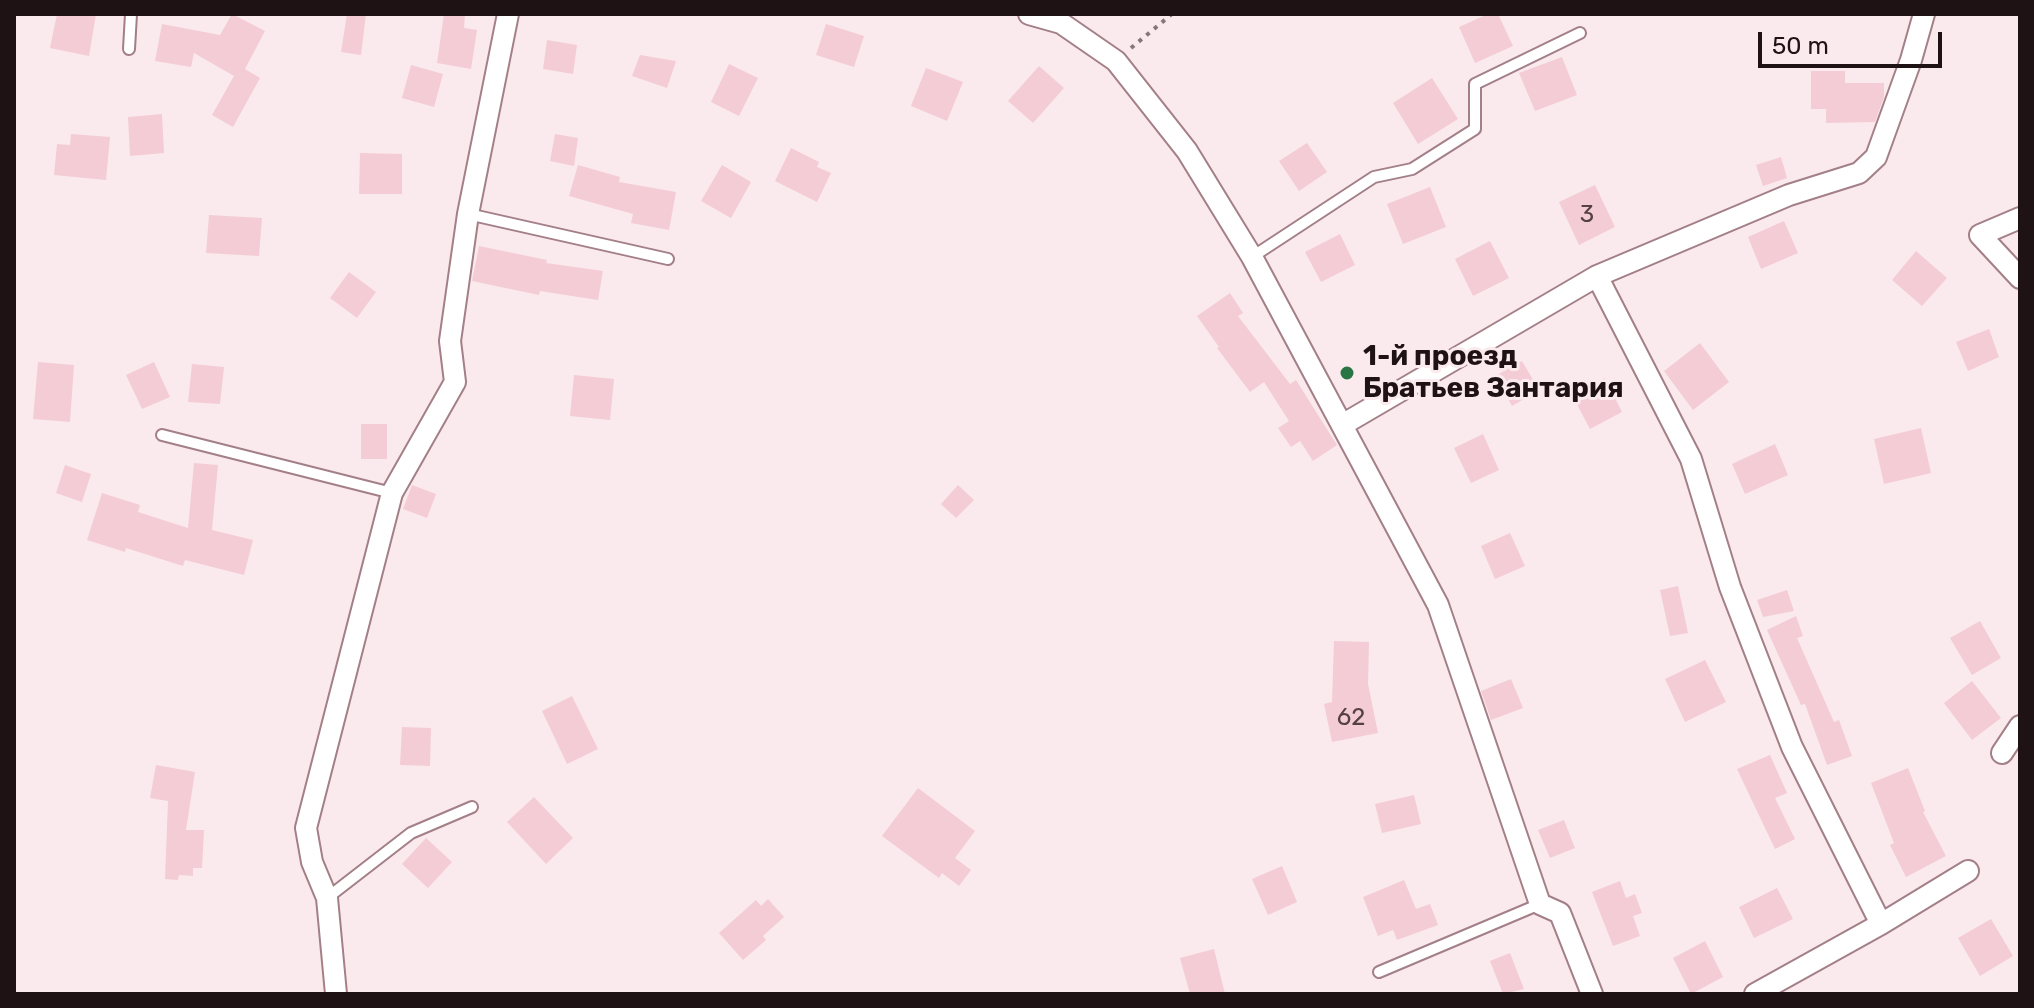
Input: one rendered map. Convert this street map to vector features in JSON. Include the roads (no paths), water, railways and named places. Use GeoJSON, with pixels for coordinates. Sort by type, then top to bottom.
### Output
{"type":"FeatureCollection","features":[{"type":"Feature","properties":{"kind":"street"},"geometry":{"type":"LineString","coordinates":[[336,994],[327,898],[312,862],[306,828],[392,493],[455,382],[450,341],[468,214],[508,14]]}},
{"type":"Feature","properties":{"kind":"street"},"geometry":{"type":"LineString","coordinates":[[1029,14],[1061,23],[1116,61],[1187,151],[1252,257],[1438,605],[1540,904],[1560,913],[1592,994]]}},
{"type":"Feature","properties":{"kind":"street"},"geometry":{"type":"LineString","coordinates":[[1342,425],[1597,276],[1789,195],[1859,173],[1876,157],[1924,14]]}},
{"type":"Feature","properties":{"kind":"street"},"geometry":{"type":"LineString","coordinates":[[2020,218],[1980,235],[2020,278]]}},
{"type":"Feature","properties":{"kind":"street"},"geometry":{"type":"LineString","coordinates":[[1597,276],[1691,459],[1730,587],[1792,747],[1881,924]]}},
{"type":"Feature","properties":{"kind":"street"},"geometry":{"type":"LineString","coordinates":[[2002,753],[2020,726]]}},
{"type":"Feature","properties":{"kind":"street"},"geometry":{"type":"LineString","coordinates":[[1755,994],[1968,871]]}},
{"type":"Feature","properties":{"kind":"lane"},"geometry":{"type":"LineString","coordinates":[[129,49],[131,14]]}},
{"type":"Feature","properties":{"kind":"lane"},"geometry":{"type":"LineString","coordinates":[[1252,257],[1374,177],[1412,169],[1475,129],[1475,84],[1580,33]]}},
{"type":"Feature","properties":{"kind":"lane"},"geometry":{"type":"LineString","coordinates":[[468,214],[668,259]]}},
{"type":"Feature","properties":{"kind":"lane"},"geometry":{"type":"LineString","coordinates":[[162,435],[392,493]]}},
{"type":"Feature","properties":{"kind":"lane"},"geometry":{"type":"LineString","coordinates":[[327,898],[411,833],[472,807]]}},
{"type":"Feature","properties":{"kind":"lane"},"geometry":{"type":"LineString","coordinates":[[1379,972],[1540,904]]}},
{"type":"Feature","properties":{"kind":"place","name":"1-й проезд Братьев Зантария"},"geometry":{"type":"Point","coordinates":[1347,373]}}]}
